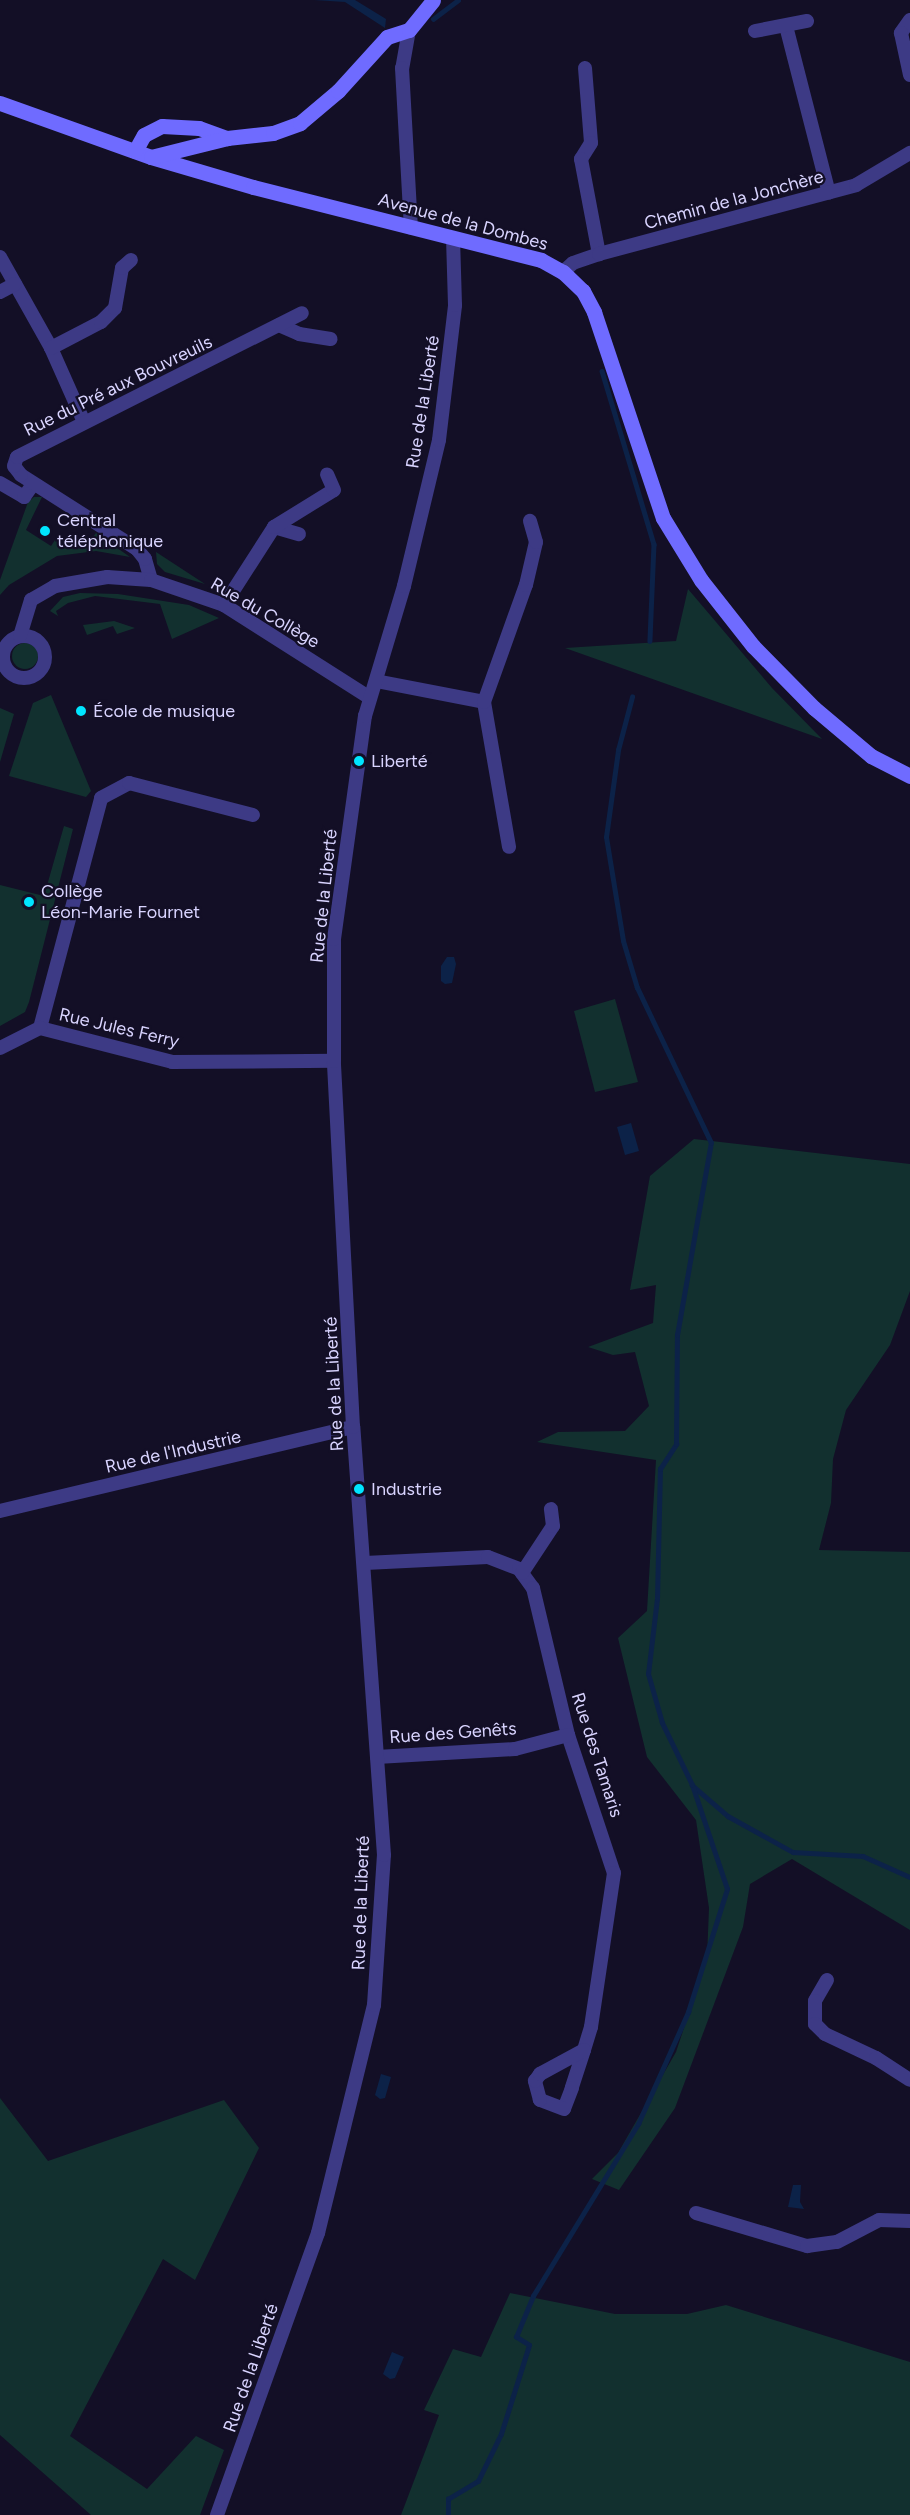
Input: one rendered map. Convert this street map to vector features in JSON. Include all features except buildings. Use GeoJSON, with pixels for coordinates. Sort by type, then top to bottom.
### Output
{"type":"FeatureCollection","features":[{"type":"Feature","properties":{"kind":"main road"},"geometry":{"type":"LineString","coordinates":[[152,157],[227,138],[273,134],[300,123],[338,91],[387,37],[409,30],[433,0]]}},
{"type":"Feature","properties":{"kind":"main road","name":"Avenue de la Dombes"},"geometry":{"type":"LineString","coordinates":[[0,104],[152,157],[411,228],[541,260],[564,272],[583,291],[594,312],[654,495],[684,554],[753,646],[846,737],[910,776]]}},
{"type":"Feature","properties":{"kind":"main road"},"geometry":{"type":"LineString","coordinates":[[135,151],[144,135],[162,126],[199,128],[227,138]]}},
{"type":"Feature","properties":{"kind":"street"},"geometry":{"type":"LineString","coordinates":[[910,20],[901,33],[910,75]]}},
{"type":"Feature","properties":{"kind":"street"},"geometry":{"type":"LineString","coordinates":[[755,32],[807,21]]}},
{"type":"Feature","properties":{"kind":"street"},"geometry":{"type":"LineString","coordinates":[[786,26],[829,193]]}},
{"type":"Feature","properties":{"kind":"street"},"geometry":{"type":"LineString","coordinates":[[409,30],[402,69],[411,228]]}},
{"type":"Feature","properties":{"kind":"street"},"geometry":{"type":"LineString","coordinates":[[585,68],[591,143],[581,159],[599,254]]}},
{"type":"Feature","properties":{"kind":"street","name":"Chemin de la Jonchère"},"geometry":{"type":"LineString","coordinates":[[564,272],[573,262],[599,254],[856,185],[910,153]]}},
{"type":"Feature","properties":{"kind":"street","name":"Rue de la Liberté"},"geometry":{"type":"LineString","coordinates":[[217,2515],[318,2233],[374,2005],[384,1855],[365,1563],[353,1427],[334,1061],[334,939],[370,698],[439,440],[454,315],[453,238]]}},
{"type":"Feature","properties":{"kind":"street"},"geometry":{"type":"LineString","coordinates":[[0,257],[51,348],[84,422]]}},
{"type":"Feature","properties":{"kind":"street"},"geometry":{"type":"LineString","coordinates":[[51,348],[101,321],[115,308],[122,268],[131,260]]}},
{"type":"Feature","properties":{"kind":"street"},"geometry":{"type":"LineString","coordinates":[[0,291],[15,284]]}},
{"type":"Feature","properties":{"kind":"street","name":"Rue du Pré aux Bouvreuils"},"geometry":{"type":"LineString","coordinates":[[151,580],[145,559],[137,549],[33,484],[14,466],[17,457],[302,314]]}},
{"type":"Feature","properties":{"kind":"street"},"geometry":{"type":"LineString","coordinates":[[279,325],[299,334],[331,339]]}},
{"type":"Feature","properties":{"kind":"street"},"geometry":{"type":"LineString","coordinates":[[224,605],[274,527],[334,490],[327,474]]}},
{"type":"Feature","properties":{"kind":"street"},"geometry":{"type":"LineString","coordinates":[[0,483],[24,497],[33,484]]}},
{"type":"Feature","properties":{"kind":"street"},"geometry":{"type":"LineString","coordinates":[[509,847],[484,702],[526,585],[536,542],[530,521]]}},
{"type":"Feature","properties":{"kind":"street"},"geometry":{"type":"LineString","coordinates":[[274,527],[299,534]]}},
{"type":"Feature","properties":{"kind":"street","name":"Rue du Collège"},"geometry":{"type":"LineString","coordinates":[[20,636],[31,600],[55,586],[107,577],[151,580],[224,605],[370,698]]}},
{"type":"Feature","properties":{"kind":"street"},"geometry":{"type":"LineString","coordinates":[[376,681],[484,702]]}},
{"type":"Feature","properties":{"kind":"street","name":"Rue Jules Ferry"},"geometry":{"type":"LineString","coordinates":[[253,815],[129,783],[101,798],[40,1028],[172,1062],[334,1061]]}},
{"type":"Feature","properties":{"kind":"street"},"geometry":{"type":"LineString","coordinates":[[0,1048],[40,1028]]}},
{"type":"Feature","properties":{"kind":"street","name":"Rue de l'Industrie"},"geometry":{"type":"LineString","coordinates":[[0,1511],[353,1427]]}},
{"type":"Feature","properties":{"kind":"street"},"geometry":{"type":"LineString","coordinates":[[365,1563],[488,1557],[508,1563],[522,1573],[553,1526],[551,1509]]}},
{"type":"Feature","properties":{"kind":"street","name":"Rue des Tamaris"},"geometry":{"type":"LineString","coordinates":[[522,1573],[533,1588],[568,1735],[614,1862],[609,1910],[584,2050],[564,2109],[540,2100],[535,2081],[540,2074],[584,2050]]}},
{"type":"Feature","properties":{"kind":"street","name":"Rue des Genêts"},"geometry":{"type":"LineString","coordinates":[[376,1757],[515,1749],[568,1735]]}},
{"type":"Feature","properties":{"kind":"street"},"geometry":{"type":"LineString","coordinates":[[827,1980],[815,2001],[815,2024],[825,2034],[876,2058],[910,2080]]}},
{"type":"Feature","properties":{"kind":"street"},"geometry":{"type":"LineString","coordinates":[[696,2213],[807,2246],[837,2242],[879,2220],[910,2221]]}},
{"type":"Feature","properties":{"kind":"green space"},"geometry":{"type":"Polygon","coordinates":[[[34,497],[42,497],[26,530],[51,546],[57,537],[68,544],[73,537],[92,538],[96,533],[130,557],[96,551],[57,556],[9,585],[0,595],[0,580],[28,502],[34,497]]]}},
{"type":"Feature","properties":{"kind":"green space"},"geometry":{"type":"Polygon","coordinates":[[[156,552],[205,584],[165,572],[157,564],[156,552]]]}},
{"type":"Feature","properties":{"kind":"green space"},"geometry":{"type":"Polygon","coordinates":[[[688,589],[772,688],[822,739],[565,648],[676,641],[688,589]]]}},
{"type":"Feature","properties":{"kind":"green space"},"geometry":{"type":"Polygon","coordinates":[[[80,593],[118,594],[189,605],[219,618],[172,639],[160,604],[95,596],[68,603],[56,611],[58,616],[50,611],[63,597],[80,593]]]}},
{"type":"Feature","properties":{"kind":"green space"},"geometry":{"type":"Polygon","coordinates":[[[114,621],[135,628],[117,634],[113,626],[87,635],[83,625],[114,621]]]}},
{"type":"Feature","properties":{"kind":"green space"},"geometry":{"type":"Polygon","coordinates":[[[25,643],[34,647],[38,656],[34,665],[25,669],[16,665],[12,656],[16,647],[25,643]]]}},
{"type":"Feature","properties":{"kind":"green space"},"geometry":{"type":"Polygon","coordinates":[[[51,695],[91,791],[86,797],[9,776],[33,703],[51,695]]]}},
{"type":"Feature","properties":{"kind":"green space"},"geometry":{"type":"Polygon","coordinates":[[[0,708],[14,714],[0,762],[0,708]]]}},
{"type":"Feature","properties":{"kind":"green space"},"geometry":{"type":"Polygon","coordinates":[[[64,826],[73,829],[29,1002],[25,1012],[0,1026],[0,885],[44,896],[64,826]]]}},
{"type":"Feature","properties":{"kind":"green space"},"geometry":{"type":"Polygon","coordinates":[[[615,999],[638,1082],[595,1092],[574,1011],[615,999]]]}},
{"type":"Feature","properties":{"kind":"green space"},"geometry":{"type":"Polygon","coordinates":[[[694,1139],[910,1164],[910,1291],[890,1345],[846,1410],[833,1459],[831,1503],[819,1550],[910,1552],[910,1930],[792,1859],[750,1884],[743,1927],[675,2108],[619,2190],[592,2179],[618,2153],[676,2052],[707,1958],[709,1908],[696,1820],[647,1757],[618,1638],[647,1611],[656,1460],[537,1442],[558,1432],[625,1431],[649,1406],[635,1352],[613,1355],[588,1347],[653,1323],[656,1285],[630,1290],[650,1176],[694,1139]]]}},
{"type":"Feature","properties":{"kind":"green space"},"geometry":{"type":"Polygon","coordinates":[[[0,2098],[48,2161],[224,2100],[259,2148],[195,2280],[163,2259],[70,2436],[147,2489],[196,2436],[224,2450],[200,2515],[91,2515],[0,2435],[0,2098]]]}},
{"type":"Feature","properties":{"kind":"green space"},"geometry":{"type":"Polygon","coordinates":[[[510,2293],[615,2314],[687,2314],[726,2305],[910,2362],[910,2515],[401,2515],[439,2415],[424,2410],[453,2349],[481,2357],[510,2293]]]}},
{"type":"Feature","properties":{"kind":"water"},"geometry":{"type":"Polygon","coordinates":[[[314,0],[355,0],[386,19],[385,28],[345,2],[314,0]]]}},
{"type":"Feature","properties":{"kind":"water"},"geometry":{"type":"Polygon","coordinates":[[[447,957],[454,957],[456,964],[452,983],[445,984],[441,981],[441,966],[447,957]]]}},
{"type":"Feature","properties":{"kind":"water"},"geometry":{"type":"Polygon","coordinates":[[[631,1123],[639,1151],[625,1155],[617,1127],[631,1123]]]}},
{"type":"Feature","properties":{"kind":"water"},"geometry":{"type":"Polygon","coordinates":[[[381,2074],[391,2077],[385,2098],[380,2099],[375,2095],[381,2074]]]}},
{"type":"Feature","properties":{"kind":"water"},"geometry":{"type":"Polygon","coordinates":[[[793,2185],[801,2185],[800,2202],[804,2209],[788,2207],[793,2185]]]}},
{"type":"Feature","properties":{"kind":"water"},"geometry":{"type":"Polygon","coordinates":[[[392,2352],[404,2357],[395,2378],[390,2379],[383,2374],[392,2352]]]}},
{"type":"Feature","properties":{"kind":"waterway"},"geometry":{"type":"LineString","coordinates":[[433,19],[458,0]]}},
{"type":"Feature","properties":{"kind":"waterway"},"geometry":{"type":"LineString","coordinates":[[602,371],[654,544],[650,641]]}},
{"type":"Feature","properties":{"kind":"waterway"},"geometry":{"type":"LineString","coordinates":[[448,2515],[448,2499],[478,2481],[501,2434],[529,2345],[516,2337],[533,2296],[638,2124],[688,2012],[727,1889],[692,1785],[662,1723],[648,1674],[657,1599],[660,1469],[676,1444],[677,1335],[711,1143],[637,988],[623,941],[606,837],[618,750],[632,697]]}},
{"type":"Feature","properties":{"kind":"waterway"},"geometry":{"type":"LineString","coordinates":[[692,1785],[728,1816],[793,1852],[863,1856],[910,1877]]}},
{"type":"Feature","properties":{"kind":"place","name":"Central téléphonique"},"geometry":{"type":"Point","coordinates":[45,531]}},
{"type":"Feature","properties":{"kind":"place","name":"École de musique"},"geometry":{"type":"Point","coordinates":[81,711]}},
{"type":"Feature","properties":{"kind":"place","name":"Liberté"},"geometry":{"type":"Point","coordinates":[359,761]}},
{"type":"Feature","properties":{"kind":"place","name":"Collège Léon-Marie Fournet"},"geometry":{"type":"Point","coordinates":[29,902]}},
{"type":"Feature","properties":{"kind":"place","name":"Industrie"},"geometry":{"type":"Point","coordinates":[359,1489]}}]}
